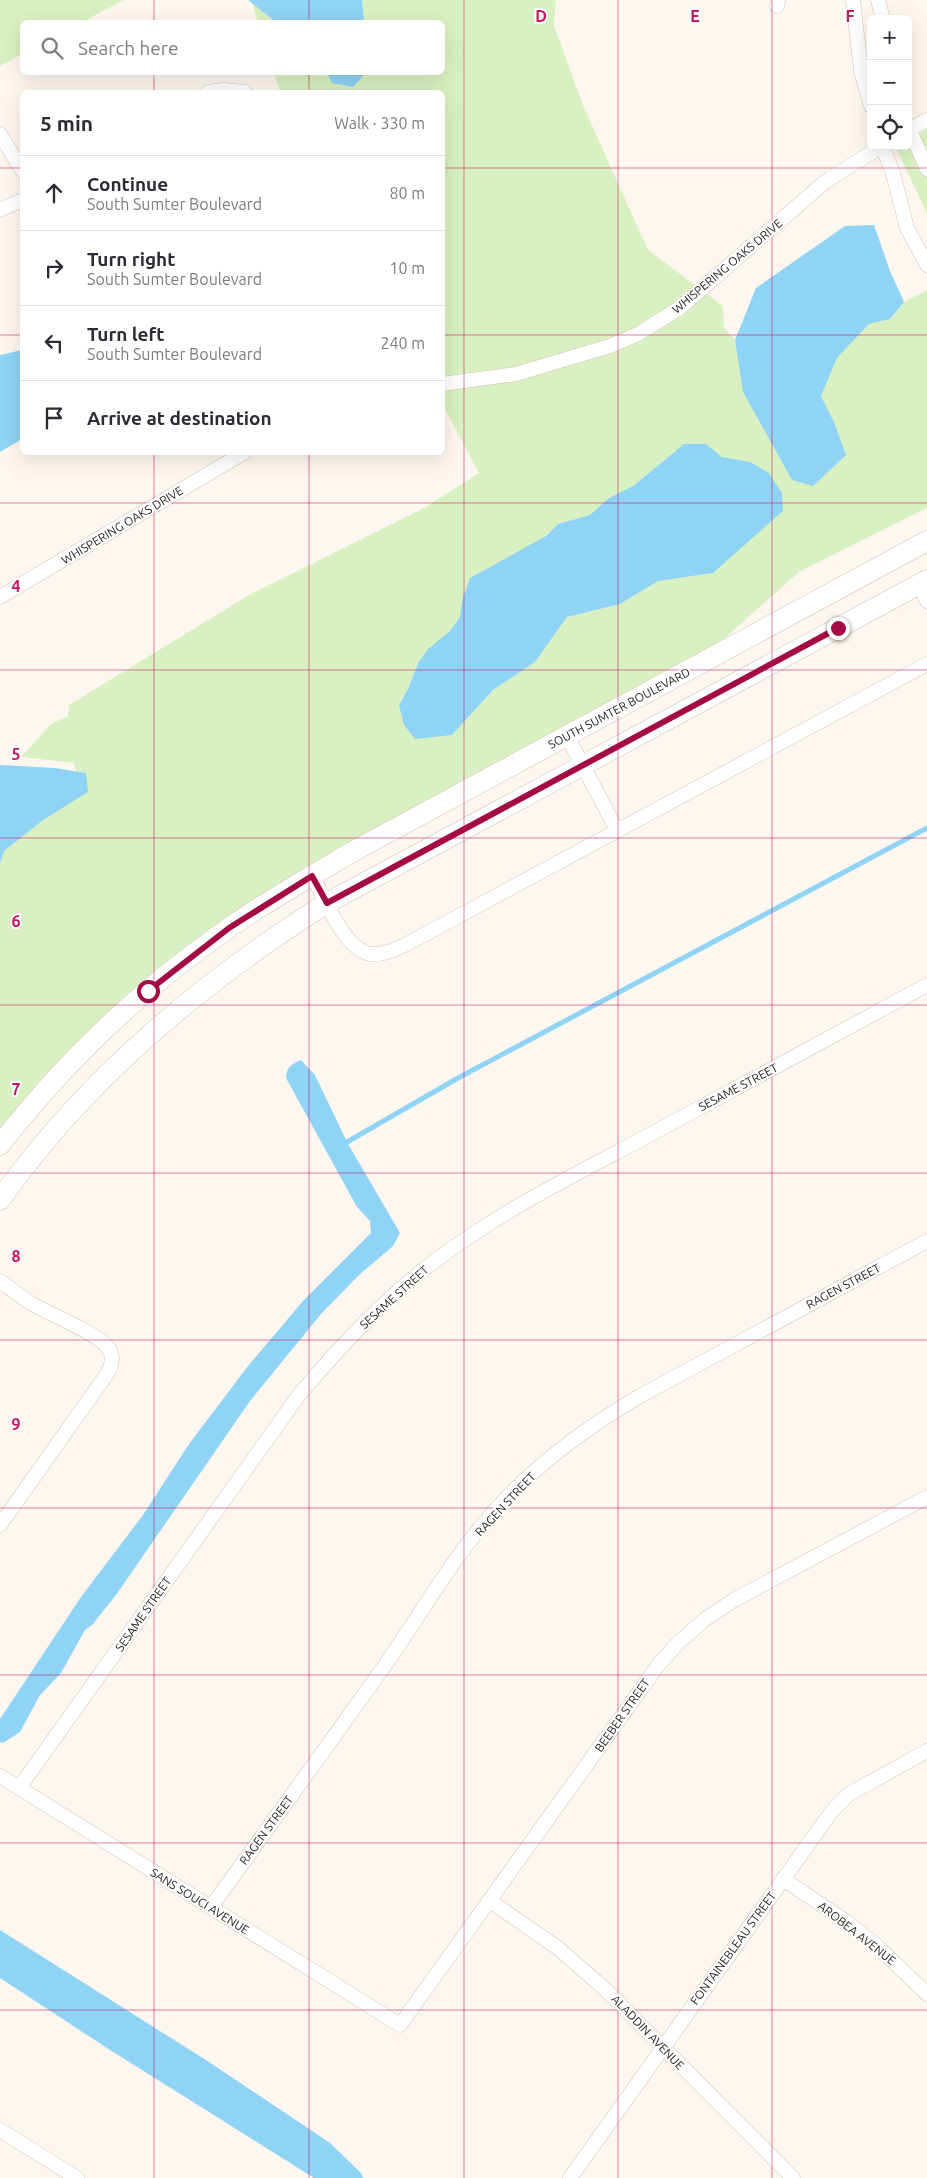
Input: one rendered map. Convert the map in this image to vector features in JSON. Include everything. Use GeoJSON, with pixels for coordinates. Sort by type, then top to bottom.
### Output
{"type":"FeatureCollection","features":[{"type":"Feature","properties":{"kind":"main road","name":"SOUTH SUMTER BOULEVARD"},"geometry":{"type":"LineString","coordinates":[[0,1145],[74,1060],[148,991],[229,928],[312,876],[927,541]]}},
{"type":"Feature","properties":{"kind":"main road"},"geometry":{"type":"LineString","coordinates":[[0,1200],[37,1150],[77,1106],[151,1032],[244,958],[327,903],[582,765],[924,588]]}},
{"type":"Feature","properties":{"kind":"street"},"geometry":{"type":"LineString","coordinates":[[853,0],[861,71],[871,105]]}},
{"type":"Feature","properties":{"kind":"street"},"geometry":{"type":"LineString","coordinates":[[878,0],[882,15]]}},
{"type":"Feature","properties":{"kind":"street"},"geometry":{"type":"LineString","coordinates":[[912,128],[927,120]]}},
{"type":"Feature","properties":{"kind":"street"},"geometry":{"type":"LineString","coordinates":[[0,134],[20,167]]}},
{"type":"Feature","properties":{"kind":"street"},"geometry":{"type":"LineString","coordinates":[[912,136],[927,169]]}},
{"type":"Feature","properties":{"kind":"street","name":"WHISPERING OAKS DRIVE"},"geometry":{"type":"LineString","coordinates":[[445,384],[516,374],[610,346],[638,334],[664,319],[686,303],[826,181],[876,150]]}},
{"type":"Feature","properties":{"kind":"street"},"geometry":{"type":"LineString","coordinates":[[884,150],[893,173],[908,228],[927,265]]}},
{"type":"Feature","properties":{"kind":"street"},"geometry":{"type":"LineString","coordinates":[[0,210],[20,201]]}},
{"type":"Feature","properties":{"kind":"street","name":"WHISPERING OAKS DRIVE"},"geometry":{"type":"LineString","coordinates":[[0,597],[239,455]]}},
{"type":"Feature","properties":{"kind":"street"},"geometry":{"type":"LineString","coordinates":[[312,876],[344,934],[355,946],[369,954],[385,953],[405,945],[927,664]]}},
{"type":"Feature","properties":{"kind":"street"},"geometry":{"type":"LineString","coordinates":[[567,736],[617,830]]}},
{"type":"Feature","properties":{"kind":"street","name":"SESAME STREET"},"geometry":{"type":"LineString","coordinates":[[19,1788],[299,1395],[333,1354],[366,1320],[403,1287],[442,1255],[519,1205],[927,985]]}},
{"type":"Feature","properties":{"kind":"street","name":"RAGEN STREET"},"geometry":{"type":"LineString","coordinates":[[211,1908],[485,1522],[531,1474],[564,1446],[602,1418],[927,1241]]}},
{"type":"Feature","properties":{"kind":"street"},"geometry":{"type":"LineString","coordinates":[[0,1281],[32,1304],[99,1339],[109,1350],[112,1358],[107,1374],[0,1525]]}},
{"type":"Feature","properties":{"kind":"street","name":"BEEBER STREET"},"geometry":{"type":"LineString","coordinates":[[400,2025],[642,1686],[678,1644],[704,1620],[734,1600],[927,1497]]}},
{"type":"Feature","properties":{"kind":"street","name":"FONTAINEBLEAU STREET"},"geometry":{"type":"LineString","coordinates":[[570,2178],[832,1811],[849,1794],[927,1751]]}},
{"type":"Feature","properties":{"kind":"street","name":"SANS SOUCI AVENUE"},"geometry":{"type":"LineString","coordinates":[[0,1776],[400,2025]]}},
{"type":"Feature","properties":{"kind":"street","name":"AROBEA AVENUE"},"geometry":{"type":"LineString","coordinates":[[783,1879],[853,1927],[884,1953],[927,1994]]}},
{"type":"Feature","properties":{"kind":"street","name":"ALADDIN AVENUE"},"geometry":{"type":"LineString","coordinates":[[490,1901],[582,1967],[794,2178]]}},
{"type":"Feature","properties":{"kind":"street"},"geometry":{"type":"LineString","coordinates":[[0,2130],[77,2178]]}},
{"type":"Feature","properties":{"kind":"green space"},"geometry":{"type":"Polygon","coordinates":[[[0,0],[124,0],[86,20],[20,20],[20,55],[0,66],[0,0]]]}},
{"type":"Feature","properties":{"kind":"green space"},"geometry":{"type":"Polygon","coordinates":[[[254,0],[556,0],[554,25],[582,103],[648,250],[723,306],[724,328],[735,340],[741,380],[834,422],[821,396],[837,358],[869,324],[890,319],[904,302],[927,290],[927,508],[799,572],[718,644],[274,887],[0,1131],[0,849],[78,780],[74,763],[21,757],[51,724],[68,716],[69,705],[249,595],[424,508],[479,473],[445,409],[445,90],[279,90],[275,75],[445,75],[445,20],[280,20],[254,0]],[[676,450],[633,486],[609,498],[590,515],[558,524],[460,617],[450,631],[428,649],[418,663],[408,689],[399,704],[452,735],[493,690],[535,662],[567,617],[620,604],[658,581],[713,573],[750,462],[722,457],[715,451],[676,450]]]}},
{"type":"Feature","properties":{"kind":"green space"},"geometry":{"type":"Polygon","coordinates":[[[252,2],[274,20],[257,20],[252,2]]]}},
{"type":"Feature","properties":{"kind":"green space"},"geometry":{"type":"Polygon","coordinates":[[[927,129],[927,213],[897,150],[912,150],[912,138],[927,129]]]}},
{"type":"Feature","properties":{"kind":"water"},"geometry":{"type":"Polygon","coordinates":[[[248,0],[362,0],[364,20],[273,20],[248,0]]]}},
{"type":"Feature","properties":{"kind":"water"},"geometry":{"type":"Polygon","coordinates":[[[328,75],[364,75],[353,87],[332,83],[328,75]]]}},
{"type":"Feature","properties":{"kind":"water"},"geometry":{"type":"Polygon","coordinates":[[[874,225],[890,271],[904,302],[890,319],[869,324],[837,358],[821,396],[834,422],[846,455],[813,486],[792,480],[743,392],[735,340],[756,288],[845,226],[874,225]]]}},
{"type":"Feature","properties":{"kind":"water"},"geometry":{"type":"Polygon","coordinates":[[[20,350],[20,440],[0,452],[0,355],[20,350]]]}},
{"type":"Feature","properties":{"kind":"water"},"geometry":{"type":"Polygon","coordinates":[[[684,444],[706,444],[722,457],[750,462],[769,473],[782,493],[783,511],[713,573],[658,581],[620,604],[567,617],[535,662],[493,690],[452,735],[415,739],[404,725],[399,705],[408,689],[418,663],[428,649],[450,631],[460,617],[462,601],[470,578],[546,536],[558,524],[590,515],[609,498],[633,486],[684,444]]]}},
{"type":"Feature","properties":{"kind":"water"},"geometry":{"type":"Polygon","coordinates":[[[0,765],[55,768],[86,773],[88,792],[43,820],[4,851],[0,863],[0,765]]]}},
{"type":"Feature","properties":{"kind":"water"},"geometry":{"type":"Polygon","coordinates":[[[301,1060],[315,1075],[347,1142],[400,1233],[393,1246],[359,1275],[321,1314],[250,1401],[116,1595],[92,1625],[85,1630],[61,1673],[40,1695],[20,1732],[3,1743],[0,1742],[0,1719],[81,1597],[143,1515],[189,1444],[248,1366],[303,1301],[371,1233],[370,1221],[357,1207],[286,1078],[290,1066],[301,1060]]]}},
{"type":"Feature","properties":{"kind":"water"},"geometry":{"type":"Polygon","coordinates":[[[0,1930],[209,2062],[330,2143],[361,2173],[363,2178],[314,2178],[107,2048],[0,1978],[0,1930]]]}},
{"type":"Feature","properties":{"kind":"waterway"},"geometry":{"type":"LineString","coordinates":[[347,1142],[458,1078],[927,828]]}},
{"type":"Feature","properties":{"kind":"route"},"geometry":{"type":"LineString","coordinates":[[148,991],[229,928],[278,895],[312,876],[327,903],[838,628]]}}]}
